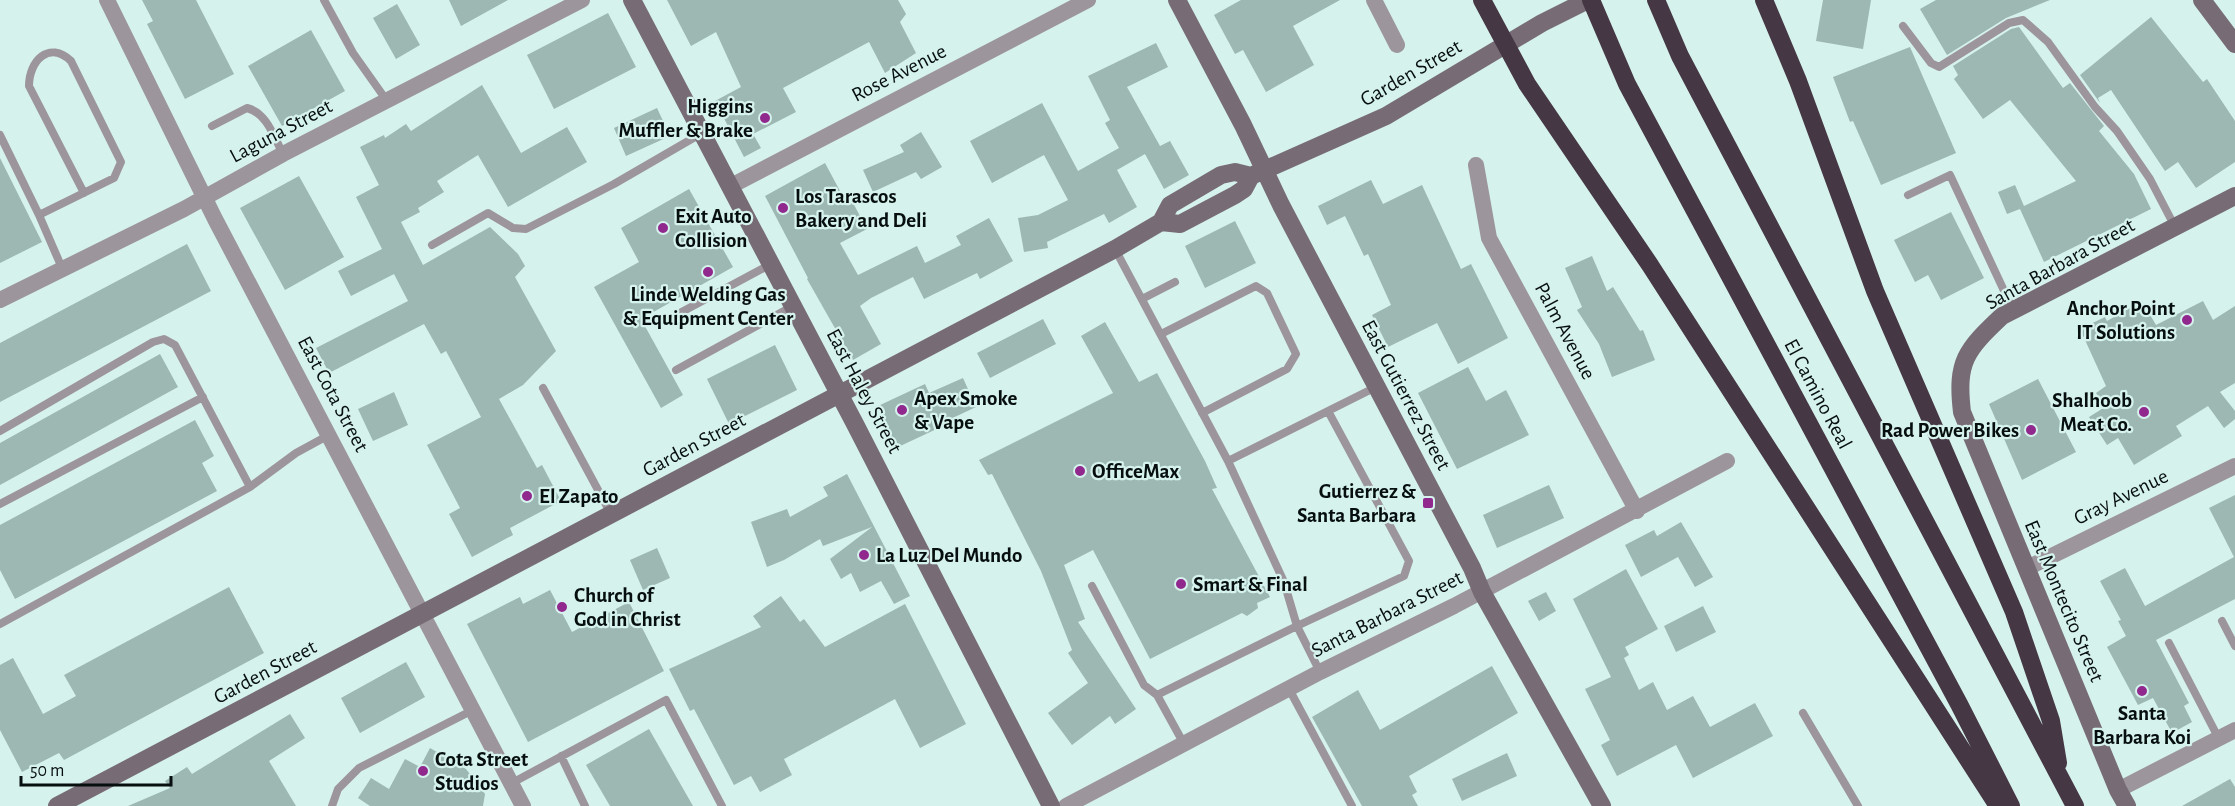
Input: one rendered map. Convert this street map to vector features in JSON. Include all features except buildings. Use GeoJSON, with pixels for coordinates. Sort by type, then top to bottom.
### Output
{"type":"FeatureCollection","features":[{"type":"Feature","properties":{"kind":"highway"},"geometry":{"type":"LineString","coordinates":[[1482,0],[1527,84],[1650,265],[1998,806]]}},
{"type":"Feature","properties":{"kind":"highway","name":"El Camino Real"},"geometry":{"type":"LineString","coordinates":[[1590,0],[1627,84],[2011,806]]}},
{"type":"Feature","properties":{"kind":"highway","name":"El Camino Real"},"geometry":{"type":"LineString","coordinates":[[1656,0],[1680,56],[2075,806]]}},
{"type":"Feature","properties":{"kind":"highway"},"geometry":{"type":"LineString","coordinates":[[1764,0],[1798,81],[1875,291],[2014,612],[2051,721],[2060,776]]}},
{"type":"Feature","properties":{"kind":"main road","name":"East Haley Street"},"geometry":{"type":"LineString","coordinates":[[632,0],[840,394],[1051,806]]}},
{"type":"Feature","properties":{"kind":"main road","name":"East Gutierrez Street"},"geometry":{"type":"LineString","coordinates":[[1177,0],[1258,173],[1376,387],[1472,568],[1482,592],[1602,806]]}},
{"type":"Feature","properties":{"kind":"main road","name":"Garden Street"},"geometry":{"type":"LineString","coordinates":[[57,806],[1115,249],[1161,222],[1180,224],[1235,195],[1244,189],[1258,173],[1386,116],[1505,44],[1590,0]]}},
{"type":"Feature","properties":{"kind":"main road"},"geometry":{"type":"LineString","coordinates":[[2202,0],[2234,40]]}},
{"type":"Feature","properties":{"kind":"main road","name":"Santa Barbara Street"},"geometry":{"type":"LineString","coordinates":[[1962,412],[1958,380],[1971,346],[2002,316],[2235,196]]}},
{"type":"Feature","properties":{"kind":"main road","name":"East Montecito Street"},"geometry":{"type":"LineString","coordinates":[[1962,412],[2123,798]]}},
{"type":"Feature","properties":{"kind":"street","name":"East Cota Street"},"geometry":{"type":"LineString","coordinates":[[107,0],[204,197],[523,806]]}},
{"type":"Feature","properties":{"kind":"street","name":"Laguna Street"},"geometry":{"type":"LineString","coordinates":[[0,299],[204,197],[582,0]]}},
{"type":"Feature","properties":{"kind":"street","name":"Rose Avenue"},"geometry":{"type":"LineString","coordinates":[[731,186],[1089,0]]}},
{"type":"Feature","properties":{"kind":"street"},"geometry":{"type":"LineString","coordinates":[[1374,0],[1397,45]]}},
{"type":"Feature","properties":{"kind":"street","name":"Palm Avenue"},"geometry":{"type":"LineString","coordinates":[[1476,165],[1489,238],[1637,510]]}},
{"type":"Feature","properties":{"kind":"street","name":"Santa Barbara Street"},"geometry":{"type":"LineString","coordinates":[[1066,806],[1320,672],[1482,592],[1727,461]]}},
{"type":"Feature","properties":{"kind":"street","name":"Gray Avenue"},"geometry":{"type":"LineString","coordinates":[[2026,568],[2235,466]]}},
{"type":"Feature","properties":{"kind":"street"},"geometry":{"type":"LineString","coordinates":[[2123,798],[2230,734]]}},
{"type":"Feature","properties":{"kind":"lane"},"geometry":{"type":"LineString","coordinates":[[324,0],[353,53],[387,101]]}},
{"type":"Feature","properties":{"kind":"lane"},"geometry":{"type":"LineString","coordinates":[[1903,26],[1931,63],[1940,67],[2009,23],[2024,20],[2048,42],[2095,107],[2117,131],[2150,180],[2175,227]]}},
{"type":"Feature","properties":{"kind":"lane"},"geometry":{"type":"LineString","coordinates":[[39,215],[84,194],[114,178],[121,162],[71,61],[63,53],[55,52],[43,55],[36,62],[29,86],[84,194]]}},
{"type":"Feature","properties":{"kind":"lane"},"geometry":{"type":"LineString","coordinates":[[212,126],[247,108],[255,110],[261,114],[283,154]]}},
{"type":"Feature","properties":{"kind":"lane"},"geometry":{"type":"LineString","coordinates":[[432,245],[488,213],[513,228],[526,229],[614,184],[703,133]]}},
{"type":"Feature","properties":{"kind":"lane"},"geometry":{"type":"LineString","coordinates":[[0,135],[62,268]]}},
{"type":"Feature","properties":{"kind":"lane"},"geometry":{"type":"LineString","coordinates":[[1908,195],[1950,175],[2014,310]]}},
{"type":"Feature","properties":{"kind":"lane"},"geometry":{"type":"LineString","coordinates":[[1115,249],[1228,461],[1284,582],[1297,626],[1320,672]]}},
{"type":"Feature","properties":{"kind":"lane"},"geometry":{"type":"LineString","coordinates":[[678,314],[772,264]]}},
{"type":"Feature","properties":{"kind":"lane"},"geometry":{"type":"LineString","coordinates":[[1142,299],[1175,282]]}},
{"type":"Feature","properties":{"kind":"lane"},"geometry":{"type":"LineString","coordinates":[[1161,334],[1256,286],[1267,293],[1296,354],[1287,369],[1202,412]]}},
{"type":"Feature","properties":{"kind":"lane"},"geometry":{"type":"LineString","coordinates":[[676,370],[793,306]]}},
{"type":"Feature","properties":{"kind":"lane"},"geometry":{"type":"LineString","coordinates":[[0,431],[153,342],[164,339],[175,345],[250,487]]}},
{"type":"Feature","properties":{"kind":"lane"},"geometry":{"type":"LineString","coordinates":[[1228,461],[1376,387]]}},
{"type":"Feature","properties":{"kind":"lane"},"geometry":{"type":"LineString","coordinates":[[543,388],[611,514]]}},
{"type":"Feature","properties":{"kind":"lane"},"geometry":{"type":"LineString","coordinates":[[0,504],[203,396]]}},
{"type":"Feature","properties":{"kind":"lane"},"geometry":{"type":"LineString","coordinates":[[1157,695],[1404,576],[1409,561],[1328,411]]}},
{"type":"Feature","properties":{"kind":"lane"},"geometry":{"type":"LineString","coordinates":[[0,624],[250,487],[296,453],[329,435]]}},
{"type":"Feature","properties":{"kind":"lane"},"geometry":{"type":"LineString","coordinates":[[1092,586],[1144,685],[1157,695],[1184,744]]}},
{"type":"Feature","properties":{"kind":"lane"},"geometry":{"type":"LineString","coordinates":[[2222,621],[2235,646]]}},
{"type":"Feature","properties":{"kind":"lane"},"geometry":{"type":"LineString","coordinates":[[2169,644],[2230,734]]}},
{"type":"Feature","properties":{"kind":"lane"},"geometry":{"type":"LineString","coordinates":[[1288,689],[1352,806]]}},
{"type":"Feature","properties":{"kind":"lane"},"geometry":{"type":"LineString","coordinates":[[512,783],[666,700],[722,806]]}},
{"type":"Feature","properties":{"kind":"lane"},"geometry":{"type":"LineString","coordinates":[[332,806],[338,789],[359,768],[473,710]]}},
{"type":"Feature","properties":{"kind":"lane"},"geometry":{"type":"LineString","coordinates":[[1803,713],[1858,806]]}},
{"type":"Feature","properties":{"kind":"lane"},"geometry":{"type":"LineString","coordinates":[[561,756],[585,806]]}},
{"type":"Feature","properties":{"kind":"place","name":"Higgins Muffler & Brake"},"geometry":{"type":"Point","coordinates":[765,118]}},
{"type":"Feature","properties":{"kind":"place","name":"Los Tarascos Bakery and Deli"},"geometry":{"type":"Point","coordinates":[783,208]}},
{"type":"Feature","properties":{"kind":"place","name":"Exit Auto Collision"},"geometry":{"type":"Point","coordinates":[663,228]}},
{"type":"Feature","properties":{"kind":"place","name":"Linde Welding Gas & Equipment Center"},"geometry":{"type":"Point","coordinates":[708,272]}},
{"type":"Feature","properties":{"kind":"place","name":"Anchor Point IT Solutions"},"geometry":{"type":"Point","coordinates":[2187,320]}},
{"type":"Feature","properties":{"kind":"place","name":"Apex Smoke & Vape"},"geometry":{"type":"Point","coordinates":[902,410]}},
{"type":"Feature","properties":{"kind":"place","name":"Shalhoob Meat Co."},"geometry":{"type":"Point","coordinates":[2144,412]}},
{"type":"Feature","properties":{"kind":"place","name":"Rad Power Bikes"},"geometry":{"type":"Point","coordinates":[2031,430]}},
{"type":"Feature","properties":{"kind":"place","name":"OfficeMax"},"geometry":{"type":"Point","coordinates":[1080,471]}},
{"type":"Feature","properties":{"kind":"place","name":"El Zapato"},"geometry":{"type":"Point","coordinates":[527,496]}},
{"type":"Feature","properties":{"kind":"place","name":"Gutierrez & Santa Barbara"},"geometry":{"type":"Point","coordinates":[1428,503]}},
{"type":"Feature","properties":{"kind":"place","name":"La Luz Del Mundo"},"geometry":{"type":"Point","coordinates":[864,555]}},
{"type":"Feature","properties":{"kind":"place","name":"Smart & Final"},"geometry":{"type":"Point","coordinates":[1181,584]}},
{"type":"Feature","properties":{"kind":"place","name":"Church of God in Christ"},"geometry":{"type":"Point","coordinates":[562,607]}},
{"type":"Feature","properties":{"kind":"place","name":"Santa Barbara Koi"},"geometry":{"type":"Point","coordinates":[2142,691]}},
{"type":"Feature","properties":{"kind":"place","name":"Cota Street Studios"},"geometry":{"type":"Point","coordinates":[423,771]}}]}
